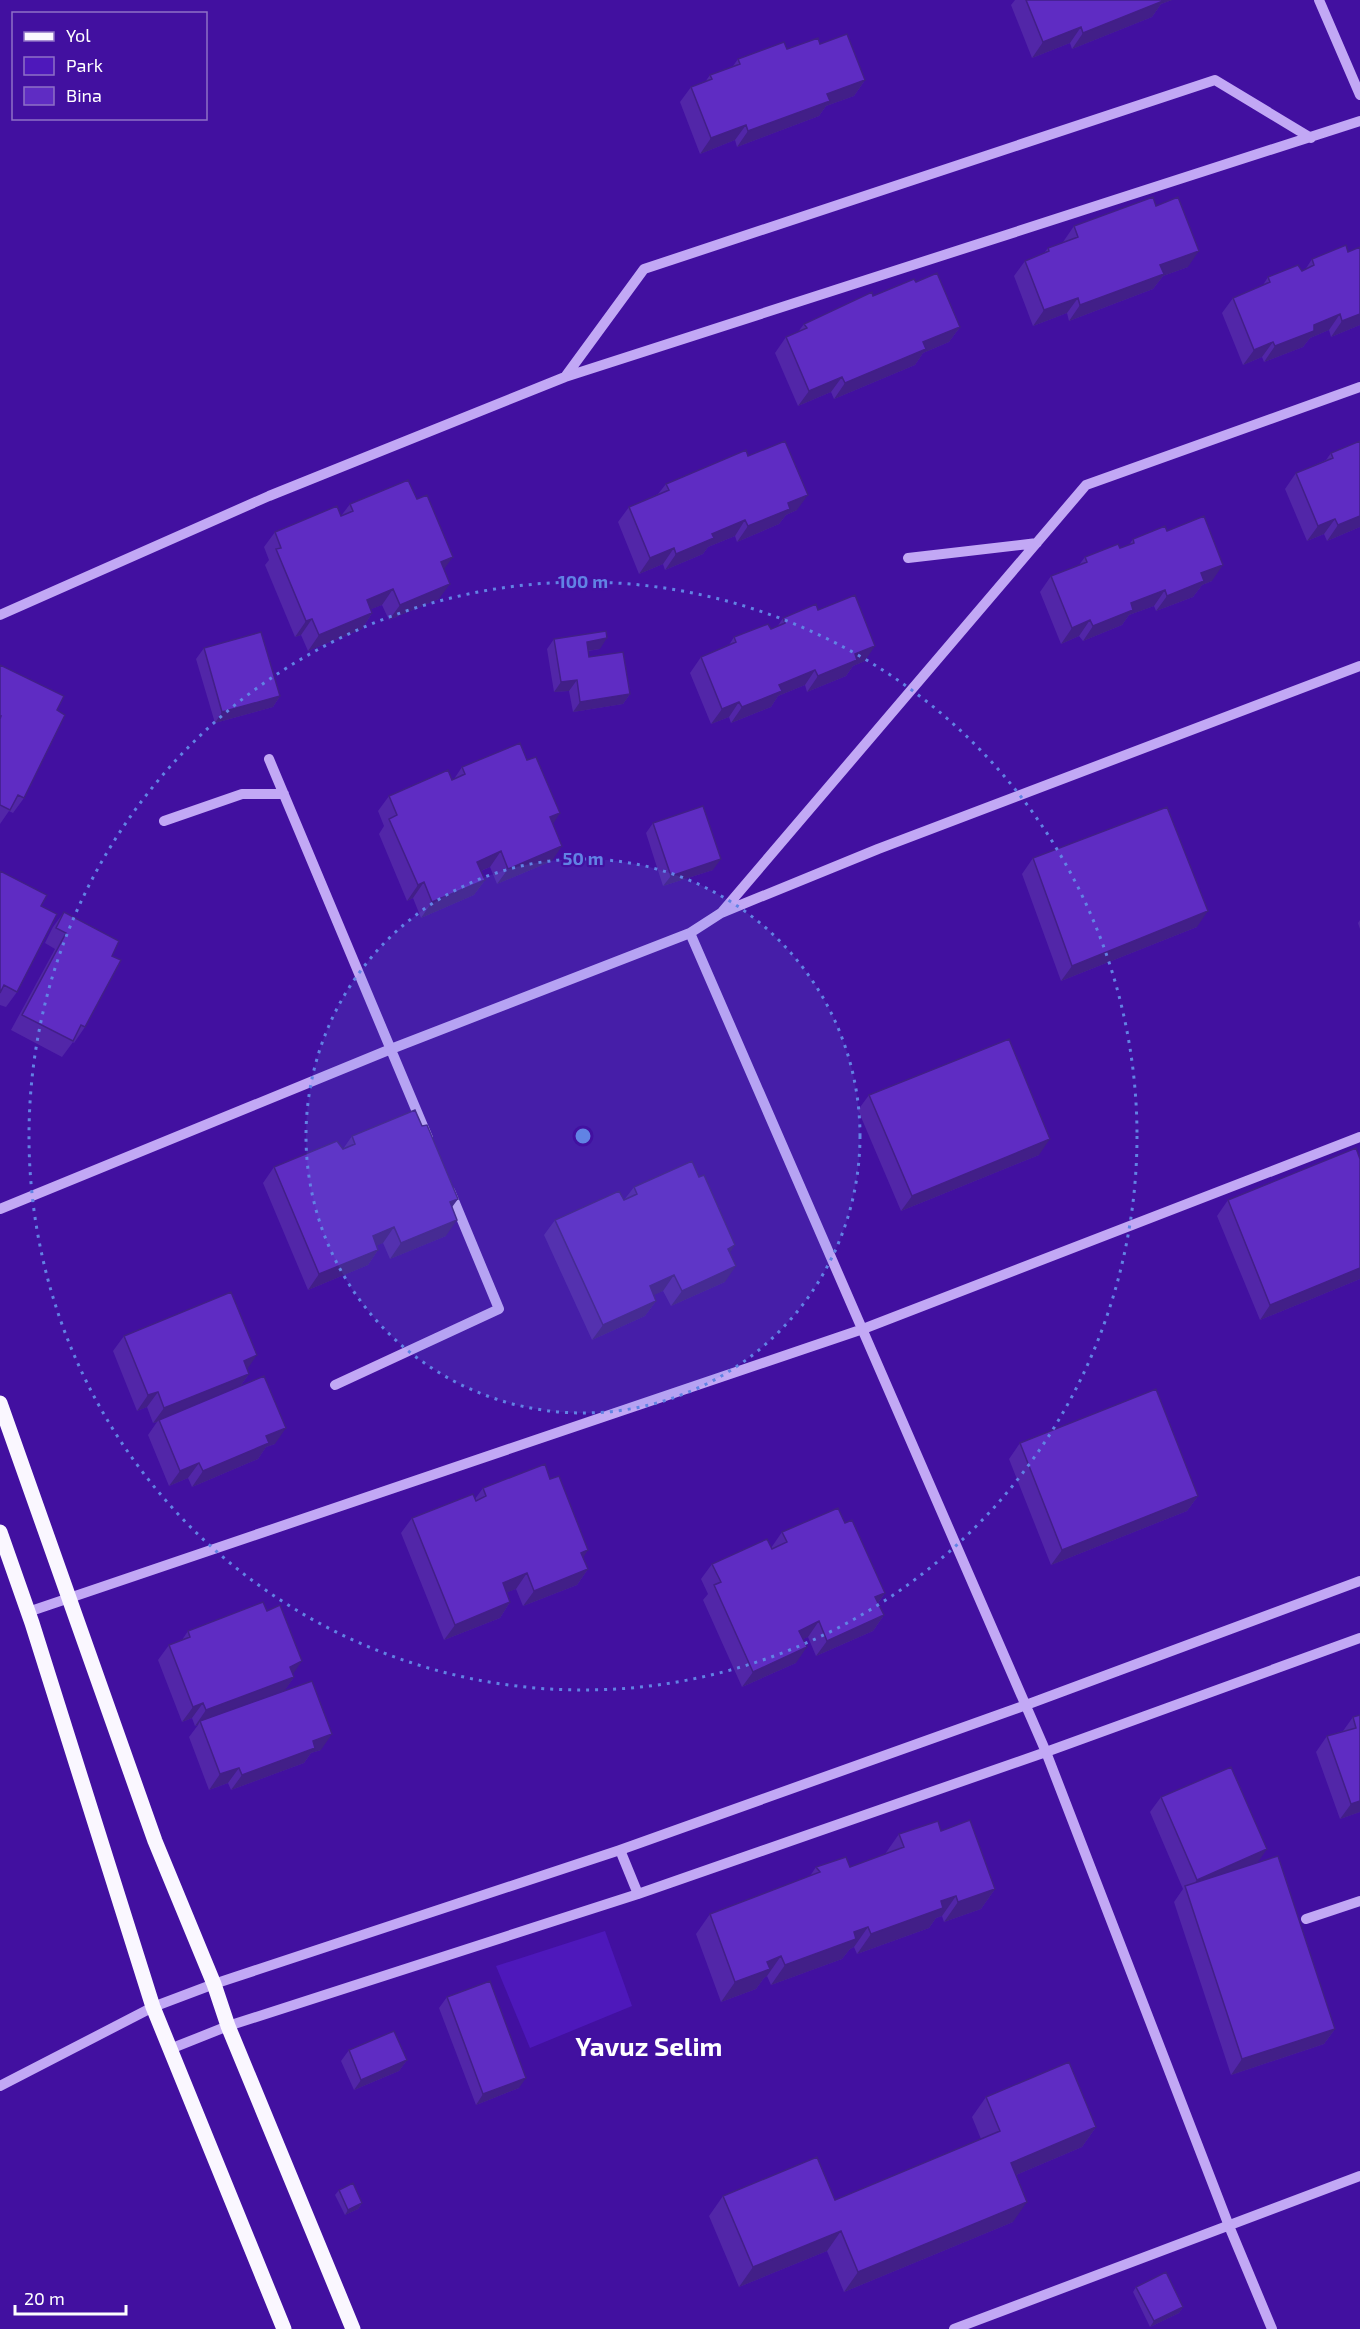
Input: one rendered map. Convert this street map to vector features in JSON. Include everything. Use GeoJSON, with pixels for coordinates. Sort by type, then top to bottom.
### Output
{"type":"FeatureCollection","features":[{"type":"Feature","properties":{"kind":"main road"},"geometry":{"type":"LineString","coordinates":[[0,1403],[155,1841],[214,1984],[228,2026],[354,2329]]}},
{"type":"Feature","properties":{"kind":"main road"},"geometry":{"type":"LineString","coordinates":[[0,1532],[28,1612],[153,2007],[284,2329]]}},
{"type":"Feature","properties":{"kind":"street"},"geometry":{"type":"LineString","coordinates":[[1319,0],[1360,95]]}},
{"type":"Feature","properties":{"kind":"street"},"geometry":{"type":"LineString","coordinates":[[565,377],[644,269],[1215,80],[1311,138]]}},
{"type":"Feature","properties":{"kind":"street"},"geometry":{"type":"LineString","coordinates":[[0,615],[269,496],[565,377],[1360,121]]}},
{"type":"Feature","properties":{"kind":"street"},"geometry":{"type":"LineString","coordinates":[[721,913],[1086,485],[1360,387]]}},
{"type":"Feature","properties":{"kind":"street"},"geometry":{"type":"LineString","coordinates":[[909,558],[1037,543]]}},
{"type":"Feature","properties":{"kind":"street"},"geometry":{"type":"LineString","coordinates":[[0,1209],[391,1048],[690,933],[721,913],[878,849],[1360,666]]}},
{"type":"Feature","properties":{"kind":"street"},"geometry":{"type":"LineString","coordinates":[[269,759],[432,1146]]}},
{"type":"Feature","properties":{"kind":"street"},"geometry":{"type":"LineString","coordinates":[[164,821],[242,794],[284,794]]}},
{"type":"Feature","properties":{"kind":"street"},"geometry":{"type":"LineString","coordinates":[[690,933],[1046,1752],[1229,2226],[1272,2329]]}},
{"type":"Feature","properties":{"kind":"street"},"geometry":{"type":"LineString","coordinates":[[28,1612],[863,1329],[1360,1137]]}},
{"type":"Feature","properties":{"kind":"street"},"geometry":{"type":"LineString","coordinates":[[335,1385],[499,1309],[445,1179]]}},
{"type":"Feature","properties":{"kind":"street"},"geometry":{"type":"LineString","coordinates":[[0,2086],[153,2007],[214,1984],[620,1850],[1026,1705],[1360,1581]]}},
{"type":"Feature","properties":{"kind":"street"},"geometry":{"type":"LineString","coordinates":[[170,2049],[228,2026],[638,1894],[1046,1752],[1360,1638]]}},
{"type":"Feature","properties":{"kind":"street"},"geometry":{"type":"LineString","coordinates":[[620,1850],[638,1894]]}},
{"type":"Feature","properties":{"kind":"street"},"geometry":{"type":"LineString","coordinates":[[1306,1919],[1360,1901]]}},
{"type":"Feature","properties":{"kind":"street"},"geometry":{"type":"LineString","coordinates":[[954,2329],[1360,2176]]}},
{"type":"Feature","properties":{"kind":"green space"},"geometry":{"type":"Polygon","coordinates":[[[605,1931],[632,2006],[530,2048],[496,1966],[605,1931]]]}},
{"type":"Feature","properties":{"kind":"building"},"geometry":{"type":"Polygon","coordinates":[[[1026,0],[1163,1],[1083,33],[1081,27],[1043,42],[1026,0]]]}},
{"type":"Feature","properties":{"kind":"building"},"geometry":{"type":"Polygon","coordinates":[[[847,34],[865,80],[827,94],[830,101],[748,131],[746,125],[711,138],[691,87],[712,79],[710,75],[740,64],[738,59],[784,42],[787,49],[818,38],[820,44],[847,34]]]}},
{"type":"Feature","properties":{"kind":"building"},"geometry":{"type":"Polygon","coordinates":[[[1153,197],[1156,206],[1178,197],[1199,251],[1160,265],[1164,274],[1080,305],[1078,298],[1044,310],[1025,261],[1049,251],[1048,248],[1078,237],[1074,226],[1153,197]]]}},
{"type":"Feature","properties":{"kind":"building"},"geometry":{"type":"Polygon","coordinates":[[[1346,245],[1348,252],[1360,247],[1360,314],[1342,321],[1340,314],[1314,325],[1314,331],[1275,346],[1273,342],[1254,350],[1233,298],[1270,282],[1268,277],[1298,265],[1302,271],[1314,265],[1312,259],[1346,245]]]}},
{"type":"Feature","properties":{"kind":"building"},"geometry":{"type":"Polygon","coordinates":[[[937,273],[960,327],[923,342],[926,349],[845,383],[842,377],[809,391],[786,337],[807,328],[804,324],[872,292],[873,296],[914,279],[916,282],[937,273]]]}},
{"type":"Feature","properties":{"kind":"building"},"geometry":{"type":"Polygon","coordinates":[[[785,441],[808,495],[788,503],[790,509],[748,526],[745,520],[712,534],[714,538],[676,554],[674,548],[650,558],[629,507],[669,490],[666,484],[746,450],[748,456],[785,441]]]}},
{"type":"Feature","properties":{"kind":"building"},"geometry":{"type":"Polygon","coordinates":[[[1360,441],[1360,516],[1338,525],[1335,519],[1318,526],[1296,473],[1333,458],[1331,453],[1360,441]]]}},
{"type":"Feature","properties":{"kind":"building"},"geometry":{"type":"Polygon","coordinates":[[[408,480],[417,499],[427,495],[453,557],[441,562],[450,584],[400,605],[393,589],[367,600],[372,613],[319,635],[312,619],[306,621],[276,549],[281,548],[275,532],[337,506],[341,516],[353,511],[350,504],[408,480]]]}},
{"type":"Feature","properties":{"kind":"building"},"geometry":{"type":"Polygon","coordinates":[[[1204,516],[1223,565],[1201,573],[1204,581],[1167,596],[1165,590],[1131,603],[1133,610],[1093,626],[1090,620],[1072,628],[1051,576],[1087,562],[1085,557],[1118,544],[1120,548],[1134,543],[1133,539],[1165,526],[1167,531],[1204,516]]]}},
{"type":"Feature","properties":{"kind":"building"},"geometry":{"type":"Polygon","coordinates":[[[855,595],[875,646],[855,654],[857,660],[818,676],[815,670],[779,685],[782,691],[742,707],[739,702],[722,709],[701,657],[736,642],[734,637],[768,624],[771,629],[785,623],[783,618],[816,604],[818,610],[855,595]]]}},
{"type":"Feature","properties":{"kind":"building"},"geometry":{"type":"Polygon","coordinates":[[[606,631],[607,638],[587,642],[589,657],[623,652],[630,694],[580,702],[577,680],[561,682],[554,639],[606,631]]]}},
{"type":"Feature","properties":{"kind":"building"},"geometry":{"type":"Polygon","coordinates":[[[261,632],[280,696],[222,712],[204,648],[261,632]]]}},
{"type":"Feature","properties":{"kind":"building"},"geometry":{"type":"Polygon","coordinates":[[[0,665],[64,696],[57,710],[65,715],[24,798],[18,795],[10,810],[0,805],[0,665]]]}},
{"type":"Feature","properties":{"kind":"building"},"geometry":{"type":"Polygon","coordinates":[[[520,743],[527,760],[536,757],[560,813],[550,817],[562,846],[508,869],[501,851],[477,862],[485,880],[432,902],[424,882],[418,885],[389,819],[397,815],[389,796],[448,770],[452,780],[465,774],[462,767],[520,743]]]}},
{"type":"Feature","properties":{"kind":"building"},"geometry":{"type":"Polygon","coordinates":[[[703,806],[721,859],[671,876],[653,823],[703,806]]]}},
{"type":"Feature","properties":{"kind":"building"},"geometry":{"type":"Polygon","coordinates":[[[1167,807],[1208,911],[1072,966],[1033,858],[1167,807]]]}},
{"type":"Feature","properties":{"kind":"building"},"geometry":{"type":"Polygon","coordinates":[[[0,871],[47,895],[41,906],[57,914],[17,992],[4,985],[0,993],[0,871]]]}},
{"type":"Feature","properties":{"kind":"building"},"geometry":{"type":"Polygon","coordinates":[[[64,912],[119,941],[112,956],[121,960],[85,1027],[81,1025],[73,1041],[22,1015],[66,933],[56,928],[64,912]]]}},
{"type":"Feature","properties":{"kind":"building"},"geometry":{"type":"Polygon","coordinates":[[[1009,1039],[1050,1139],[912,1196],[869,1095],[1009,1039]]]}},
{"type":"Feature","properties":{"kind":"building"},"geometry":{"type":"Polygon","coordinates":[[[415,1110],[422,1126],[427,1125],[458,1199],[450,1202],[457,1220],[401,1243],[394,1227],[373,1236],[378,1250],[319,1274],[274,1167],[337,1141],[343,1149],[355,1144],[352,1136],[415,1110]]]}},
{"type":"Feature","properties":{"kind":"building"},"geometry":{"type":"Polygon","coordinates":[[[1356,1148],[1360,1159],[1360,1268],[1270,1305],[1228,1200],[1356,1148]]]}},
{"type":"Feature","properties":{"kind":"building"},"geometry":{"type":"Polygon","coordinates":[[[692,1161],[699,1177],[704,1175],[735,1245],[728,1249],[736,1266],[682,1291],[674,1275],[650,1286],[656,1301],[603,1325],[555,1220],[619,1191],[624,1200],[637,1194],[634,1187],[692,1161]]]}},
{"type":"Feature","properties":{"kind":"building"},"geometry":{"type":"Polygon","coordinates":[[[231,1292],[257,1355],[244,1361],[249,1374],[164,1408],[158,1392],[148,1395],[124,1336],[231,1292]]]}},
{"type":"Feature","properties":{"kind":"building"},"geometry":{"type":"Polygon","coordinates":[[[264,1376],[286,1428],[266,1436],[269,1443],[203,1471],[199,1463],[180,1471],[159,1420],[264,1376]]]}},
{"type":"Feature","properties":{"kind":"building"},"geometry":{"type":"Polygon","coordinates":[[[1156,1389],[1198,1496],[1062,1550],[1020,1443],[1156,1389]]]}},
{"type":"Feature","properties":{"kind":"building"},"geometry":{"type":"Polygon","coordinates":[[[545,1464],[550,1479],[559,1476],[588,1550],[581,1553],[588,1569],[534,1591],[527,1573],[503,1583],[510,1602],[455,1625],[412,1518],[473,1494],[476,1501],[486,1496],[483,1488],[545,1464]]]}},
{"type":"Feature","properties":{"kind":"building"},"geometry":{"type":"Polygon","coordinates":[[[838,1508],[845,1523],[852,1520],[885,1593],[875,1597],[884,1615],[827,1641],[819,1621],[799,1631],[807,1647],[753,1672],[714,1585],[721,1582],[712,1564],[767,1539],[772,1549],[787,1542],[782,1532],[838,1508]]]}},
{"type":"Feature","properties":{"kind":"building"},"geometry":{"type":"Polygon","coordinates":[[[263,1602],[267,1611],[280,1605],[302,1661],[290,1667],[294,1677],[206,1710],[203,1703],[193,1707],[169,1645],[190,1637],[188,1631],[263,1602]]]}},
{"type":"Feature","properties":{"kind":"building"},"geometry":{"type":"Polygon","coordinates":[[[312,1681],[332,1734],[313,1741],[315,1748],[242,1775],[239,1768],[220,1774],[200,1721],[312,1681]]]}},
{"type":"Feature","properties":{"kind":"building"},"geometry":{"type":"Polygon","coordinates":[[[1360,1715],[1360,1801],[1351,1804],[1327,1736],[1356,1728],[1353,1717],[1360,1715]]]}},
{"type":"Feature","properties":{"kind":"building"},"geometry":{"type":"Polygon","coordinates":[[[1231,1767],[1267,1849],[1197,1880],[1161,1797],[1231,1767]]]}},
{"type":"Feature","properties":{"kind":"building"},"geometry":{"type":"Polygon","coordinates":[[[970,1820],[995,1889],[958,1902],[956,1896],[941,1901],[943,1908],[871,1934],[868,1927],[854,1932],[856,1939],[785,1965],[781,1956],[767,1962],[770,1969],[735,1982],[710,1914],[820,1872],[816,1867],[846,1857],[850,1867],[904,1847],[899,1834],[938,1821],[941,1831],[970,1820]]]}},
{"type":"Feature","properties":{"kind":"building"},"geometry":{"type":"Polygon","coordinates":[[[1278,1856],[1335,2029],[1242,2059],[1185,1886],[1278,1856]]]}},
{"type":"Feature","properties":{"kind":"building"},"geometry":{"type":"Polygon","coordinates":[[[490,1981],[526,2078],[483,2094],[447,1997],[490,1981]]]}},
{"type":"Feature","properties":{"kind":"building"},"geometry":{"type":"Polygon","coordinates":[[[394,2031],[407,2060],[361,2080],[349,2050],[394,2031]]]}},
{"type":"Feature","properties":{"kind":"building"},"geometry":{"type":"Polygon","coordinates":[[[1069,2062],[1096,2127],[1011,2163],[1027,2202],[858,2272],[841,2231],[753,2267],[723,2196],[817,2157],[835,2200],[1000,2131],[986,2097],[1069,2062]]]}},
{"type":"Feature","properties":{"kind":"building"},"geometry":{"type":"Polygon","coordinates":[[[353,2183],[362,2203],[348,2210],[339,2190],[353,2183]]]}},
{"type":"Feature","properties":{"kind":"building"},"geometry":{"type":"Polygon","coordinates":[[[1166,2272],[1183,2307],[1154,2321],[1136,2287],[1166,2272]]]}},
{"type":"Feature","properties":{"kind":"district","name":"Yavuz Selim"},"geometry":{"type":"Point","coordinates":[649,2045]}}]}
